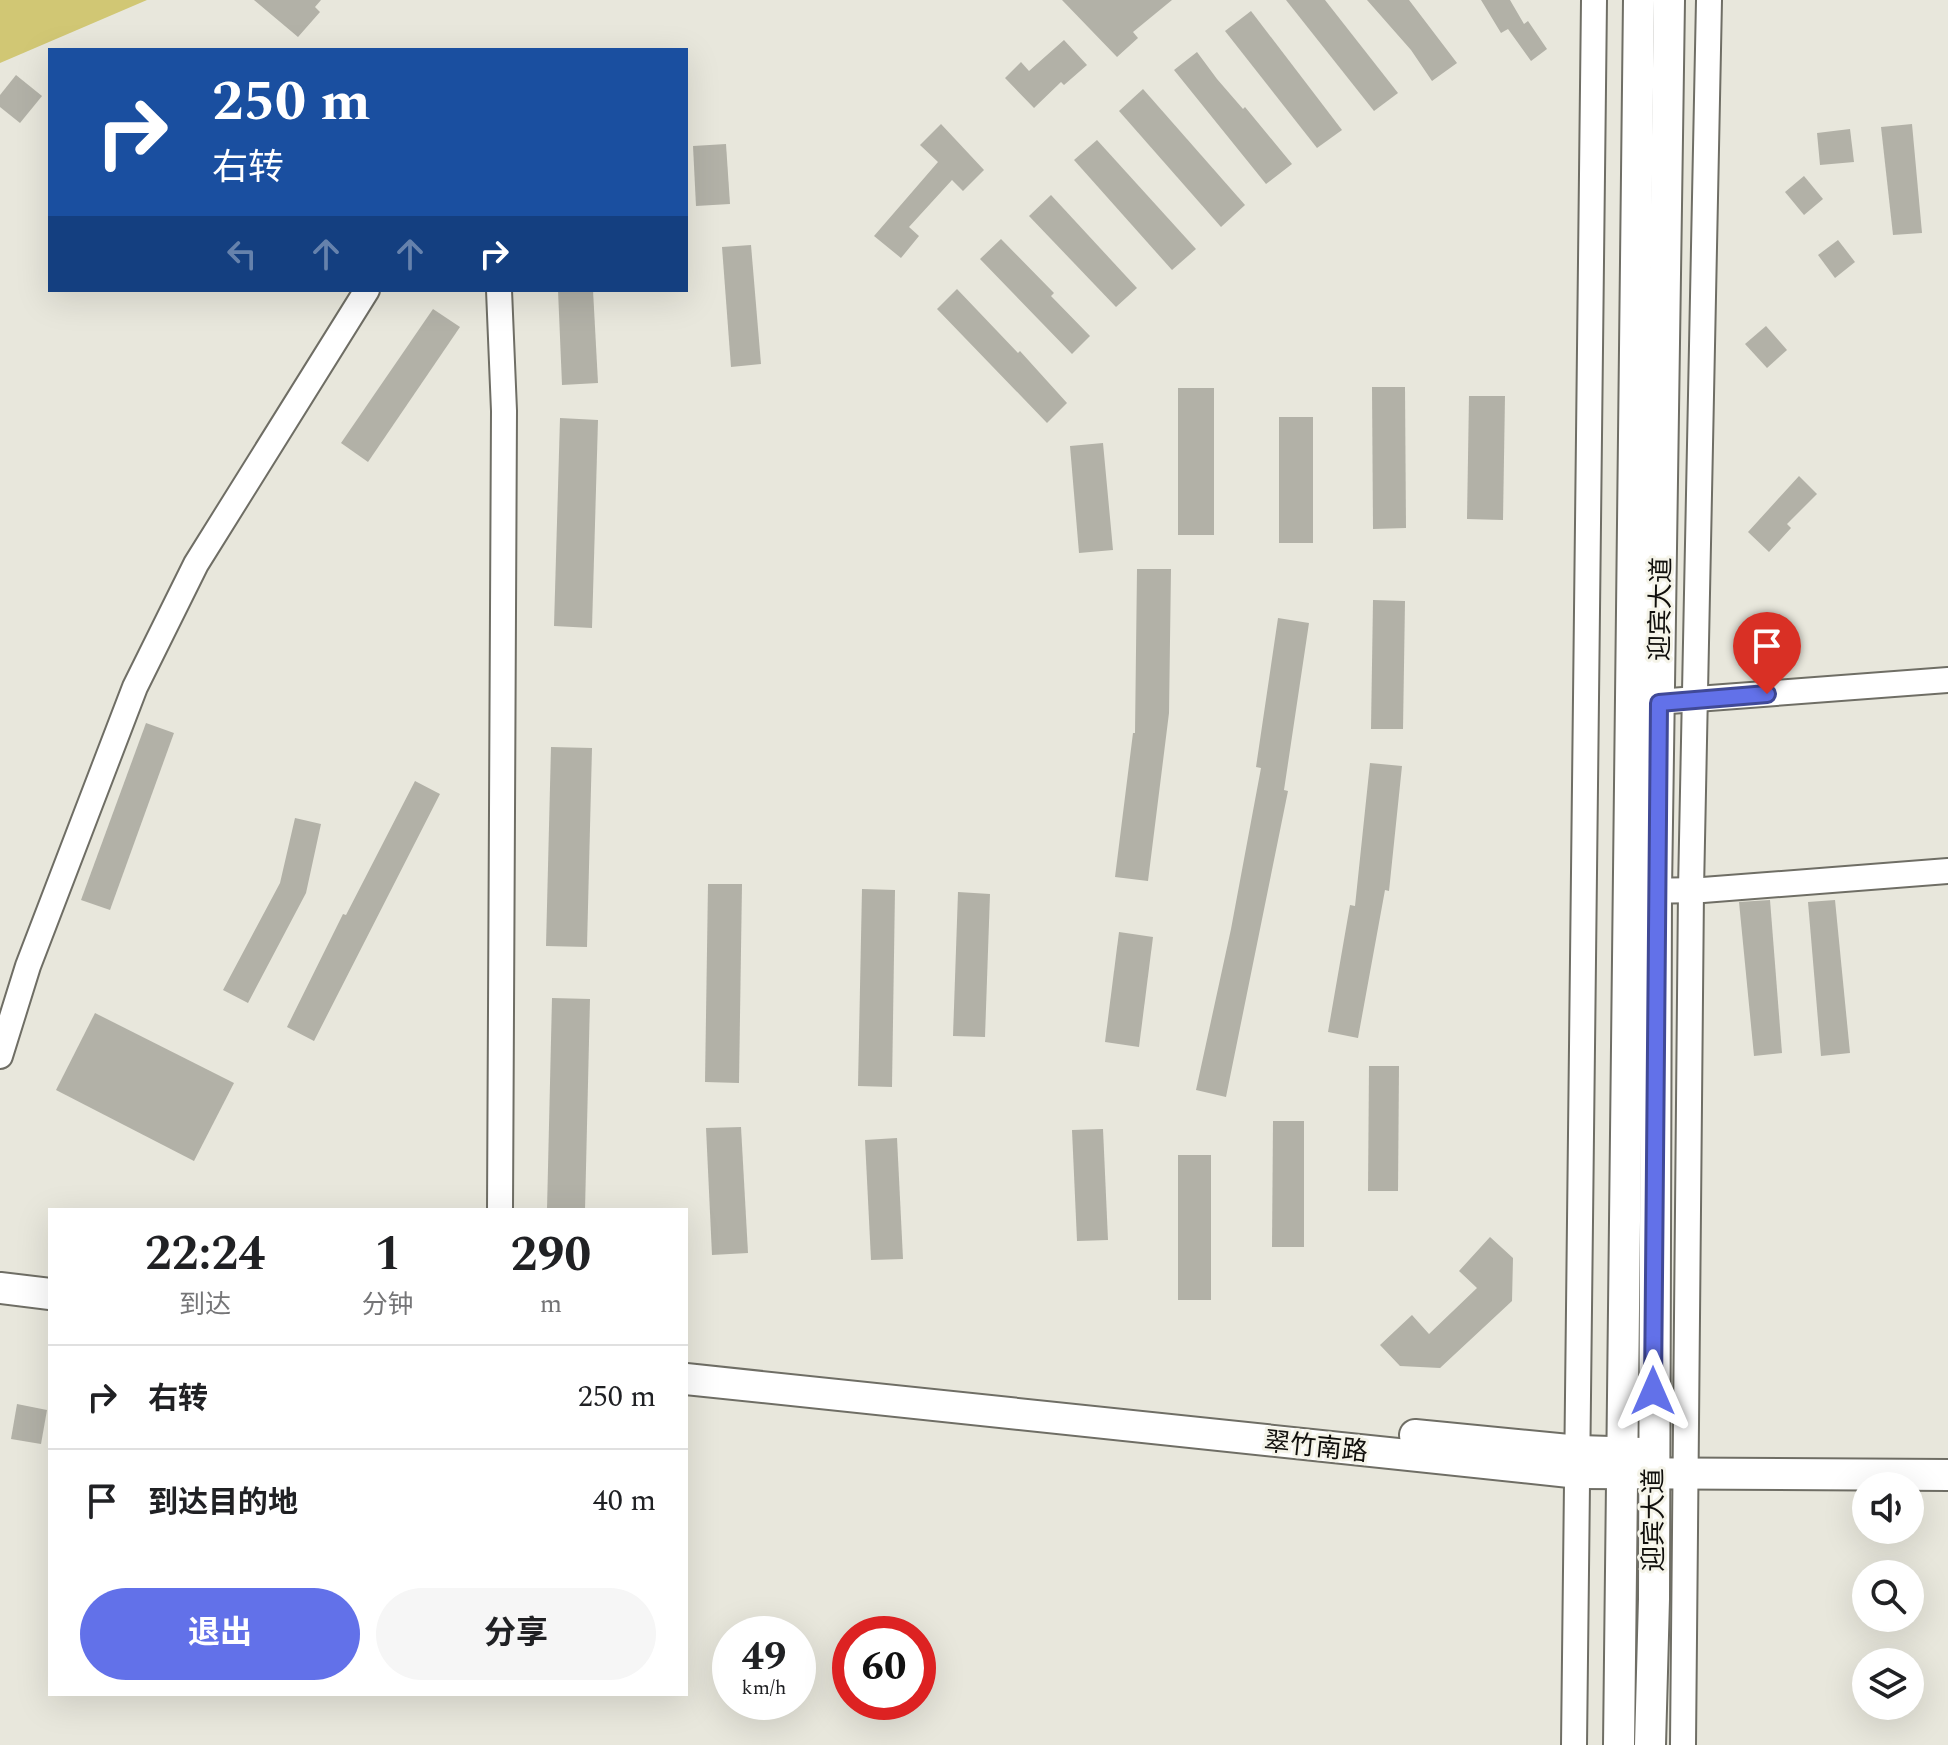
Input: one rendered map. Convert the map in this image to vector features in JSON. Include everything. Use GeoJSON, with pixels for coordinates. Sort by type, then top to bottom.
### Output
{"type":"FeatureCollection","features":[{"type":"Feature","properties":{"kind":"main road","name":"迎宾大道"},"geometry":{"type":"LineString","coordinates":[[1619,1745],[1638,1463],[1644,703],[1639,0]]}},
{"type":"Feature","properties":{"kind":"main road","name":"迎宾大道"},"geometry":{"type":"LineString","coordinates":[[1644,703],[1669,0]]}},
{"type":"Feature","properties":{"kind":"main road"},"geometry":{"type":"LineString","coordinates":[[0,1288],[48,1294]]}},
{"type":"Feature","properties":{"kind":"main road"},"geometry":{"type":"LineString","coordinates":[[0,1308],[48,1313]]}},
{"type":"Feature","properties":{"kind":"main road","name":"翠竹南路"},"geometry":{"type":"LineString","coordinates":[[688,1362],[1579,1462]]}},
{"type":"Feature","properties":{"kind":"main road","name":"翠竹南路"},"geometry":{"type":"LineString","coordinates":[[688,1379],[1579,1462],[1948,1475]]}},
{"type":"Feature","properties":{"kind":"main road","name":"翠竹南路"},"geometry":{"type":"LineString","coordinates":[[1685,1464],[1948,1457]]}},
{"type":"Feature","properties":{"kind":"main road","name":"迎宾大道"},"geometry":{"type":"LineString","coordinates":[[1638,1463],[1654,1599],[1650,1745]]}},
{"type":"Feature","properties":{"kind":"street"},"geometry":{"type":"LineString","coordinates":[[1574,1745],[1594,0]]}},
{"type":"Feature","properties":{"kind":"street"},"geometry":{"type":"LineString","coordinates":[[1683,1745],[1691,890],[1709,0]]}},
{"type":"Feature","properties":{"kind":"street"},"geometry":{"type":"LineString","coordinates":[[0,1056],[28,966],[135,687],[196,564],[366,292]]}},
{"type":"Feature","properties":{"kind":"street"},"geometry":{"type":"LineString","coordinates":[[499,292],[504,411],[500,1208]]}},
{"type":"Feature","properties":{"kind":"street"},"geometry":{"type":"LineString","coordinates":[[1644,703],[1948,680]]}},
{"type":"Feature","properties":{"kind":"street"},"geometry":{"type":"LineString","coordinates":[[1642,891],[1948,871]]}},
{"type":"Feature","properties":{"kind":"shaded area"},"geometry":{"type":"Polygon","coordinates":[[[0,0],[147,0],[0,63],[0,0]]]}},
{"type":"Feature","properties":{"kind":"building"},"geometry":{"type":"Polygon","coordinates":[[[254,0],[321,0],[315,7],[320,12],[298,37],[254,0]]]}},
{"type":"Feature","properties":{"kind":"building"},"geometry":{"type":"Polygon","coordinates":[[[1062,0],[1172,0],[1133,32],[1138,38],[1117,57],[1062,0]]]}},
{"type":"Feature","properties":{"kind":"building"},"geometry":{"type":"Polygon","coordinates":[[[1286,0],[1325,0],[1398,93],[1374,111],[1286,0]]]}},
{"type":"Feature","properties":{"kind":"building"},"geometry":{"type":"Polygon","coordinates":[[[1367,0],[1409,0],[1457,63],[1432,81],[1411,50],[1367,0]]]}},
{"type":"Feature","properties":{"kind":"building"},"geometry":{"type":"Polygon","coordinates":[[[1481,0],[1510,0],[1524,24],[1528,21],[1547,49],[1531,61],[1508,29],[1501,33],[1481,0]]]}},
{"type":"Feature","properties":{"kind":"building"},"geometry":{"type":"Polygon","coordinates":[[[1251,11],[1342,130],[1317,148],[1225,31],[1251,11]]]}},
{"type":"Feature","properties":{"kind":"building"},"geometry":{"type":"Polygon","coordinates":[[[1064,40],[1087,65],[1064,85],[1061,82],[1034,108],[1005,78],[1021,62],[1029,71],[1064,40]]]}},
{"type":"Feature","properties":{"kind":"building"},"geometry":{"type":"Polygon","coordinates":[[[1197,52],[1292,164],[1266,184],[1174,70],[1197,52]]]}},
{"type":"Feature","properties":{"kind":"building"},"geometry":{"type":"Polygon","coordinates":[[[16,75],[42,96],[20,123],[0,107],[0,95],[16,75]]]}},
{"type":"Feature","properties":{"kind":"building"},"geometry":{"type":"Polygon","coordinates":[[[1143,89],[1245,205],[1221,227],[1119,111],[1143,89]]]}},
{"type":"Feature","properties":{"kind":"building"},"geometry":{"type":"Polygon","coordinates":[[[941,124],[984,170],[963,191],[952,180],[909,227],[919,236],[901,258],[874,236],[938,162],[920,145],[941,124]]]}},
{"type":"Feature","properties":{"kind":"building"},"geometry":{"type":"Polygon","coordinates":[[[1912,124],[1922,233],[1893,235],[1881,127],[1912,124]]]}},
{"type":"Feature","properties":{"kind":"building"},"geometry":{"type":"Polygon","coordinates":[[[1850,129],[1854,162],[1820,165],[1817,133],[1850,129]]]}},
{"type":"Feature","properties":{"kind":"building"},"geometry":{"type":"Polygon","coordinates":[[[1097,140],[1196,249],[1172,270],[1074,160],[1097,140]]]}},
{"type":"Feature","properties":{"kind":"building"},"geometry":{"type":"Polygon","coordinates":[[[726,144],[730,204],[696,206],[693,146],[726,144]]]}},
{"type":"Feature","properties":{"kind":"building"},"geometry":{"type":"Polygon","coordinates":[[[1804,176],[1823,199],[1804,215],[1785,192],[1804,176]]]}},
{"type":"Feature","properties":{"kind":"building"},"geometry":{"type":"Polygon","coordinates":[[[1051,195],[1137,288],[1116,307],[1029,216],[1051,195]]]}},
{"type":"Feature","properties":{"kind":"building"},"geometry":{"type":"Polygon","coordinates":[[[1001,239],[1054,293],[1051,296],[1090,336],[1072,354],[980,259],[1001,239]]]}},
{"type":"Feature","properties":{"kind":"building"},"geometry":{"type":"Polygon","coordinates":[[[1838,240],[1855,262],[1835,278],[1818,255],[1838,240]]]}},
{"type":"Feature","properties":{"kind":"building"},"geometry":{"type":"Polygon","coordinates":[[[751,245],[761,364],[731,367],[722,247],[751,245]]]}},
{"type":"Feature","properties":{"kind":"building"},"geometry":{"type":"Polygon","coordinates":[[[957,289],[1067,403],[1047,423],[937,309],[957,289]]]}},
{"type":"Feature","properties":{"kind":"building"},"geometry":{"type":"Polygon","coordinates":[[[558,292],[593,292],[598,383],[562,385],[558,292]]]}},
{"type":"Feature","properties":{"kind":"building"},"geometry":{"type":"Polygon","coordinates":[[[433,309],[460,327],[368,462],[341,443],[433,309]]]}},
{"type":"Feature","properties":{"kind":"building"},"geometry":{"type":"Polygon","coordinates":[[[1766,326],[1787,350],[1767,368],[1745,344],[1766,326]]]}},
{"type":"Feature","properties":{"kind":"building"},"geometry":{"type":"Polygon","coordinates":[[[1372,387],[1405,387],[1406,528],[1373,529],[1372,387]]]}},
{"type":"Feature","properties":{"kind":"building"},"geometry":{"type":"Polygon","coordinates":[[[1178,388],[1214,388],[1214,535],[1178,535],[1178,388]]]}},
{"type":"Feature","properties":{"kind":"building"},"geometry":{"type":"Polygon","coordinates":[[[1469,396],[1505,396],[1503,520],[1467,519],[1469,396]]]}},
{"type":"Feature","properties":{"kind":"building"},"geometry":{"type":"Polygon","coordinates":[[[1279,417],[1313,417],[1313,543],[1279,543],[1279,417]]]}},
{"type":"Feature","properties":{"kind":"building"},"geometry":{"type":"Polygon","coordinates":[[[560,418],[598,420],[592,628],[554,626],[560,418]]]}},
{"type":"Feature","properties":{"kind":"building"},"geometry":{"type":"Polygon","coordinates":[[[1103,443],[1113,550],[1079,553],[1070,446],[1103,443]]]}},
{"type":"Feature","properties":{"kind":"building"},"geometry":{"type":"Polygon","coordinates":[[[1799,476],[1817,494],[1787,524],[1791,528],[1769,552],[1748,532],[1799,476]]]}},
{"type":"Feature","properties":{"kind":"building"},"geometry":{"type":"Polygon","coordinates":[[[1137,569],[1171,569],[1169,713],[1148,881],[1115,877],[1135,733],[1137,569]]]}},
{"type":"Feature","properties":{"kind":"building"},"geometry":{"type":"Polygon","coordinates":[[[1373,600],[1405,601],[1403,729],[1371,729],[1373,600]]]}},
{"type":"Feature","properties":{"kind":"building"},"geometry":{"type":"Polygon","coordinates":[[[1278,618],[1309,623],[1284,790],[1288,791],[1226,1097],[1196,1090],[1231,929],[1261,768],[1256,767],[1278,618]]]}},
{"type":"Feature","properties":{"kind":"building"},"geometry":{"type":"Polygon","coordinates":[[[146,723],[174,733],[110,910],[81,900],[146,723]]]}},
{"type":"Feature","properties":{"kind":"building"},"geometry":{"type":"Polygon","coordinates":[[[551,747],[592,748],[587,947],[546,946],[551,747]]]}},
{"type":"Feature","properties":{"kind":"building"},"geometry":{"type":"Polygon","coordinates":[[[1370,763],[1402,766],[1389,891],[1385,890],[1358,1038],[1328,1032],[1350,905],[1355,906],[1370,763]]]}},
{"type":"Feature","properties":{"kind":"building"},"geometry":{"type":"Polygon","coordinates":[[[415,781],[440,794],[314,1041],[287,1027],[343,914],[346,915],[415,781]]]}},
{"type":"Feature","properties":{"kind":"building"},"geometry":{"type":"Polygon","coordinates":[[[295,818],[321,824],[306,893],[248,1003],[223,990],[280,883],[295,818]]]}},
{"type":"Feature","properties":{"kind":"building"},"geometry":{"type":"Polygon","coordinates":[[[708,884],[742,884],[739,1083],[705,1082],[708,884]]]}},
{"type":"Feature","properties":{"kind":"building"},"geometry":{"type":"Polygon","coordinates":[[[862,889],[895,890],[892,1087],[858,1086],[862,889]]]}},
{"type":"Feature","properties":{"kind":"building"},"geometry":{"type":"Polygon","coordinates":[[[958,892],[990,894],[985,1037],[953,1036],[958,892]]]}},
{"type":"Feature","properties":{"kind":"building"},"geometry":{"type":"Polygon","coordinates":[[[1770,900],[1782,1053],[1754,1056],[1739,902],[1770,900]]]}},
{"type":"Feature","properties":{"kind":"building"},"geometry":{"type":"Polygon","coordinates":[[[1835,900],[1850,1053],[1821,1056],[1808,902],[1835,900]]]}},
{"type":"Feature","properties":{"kind":"building"},"geometry":{"type":"Polygon","coordinates":[[[1119,932],[1153,937],[1139,1047],[1105,1042],[1119,932]]]}},
{"type":"Feature","properties":{"kind":"building"},"geometry":{"type":"Polygon","coordinates":[[[552,998],[590,999],[585,1208],[547,1208],[552,998]]]}},
{"type":"Feature","properties":{"kind":"building"},"geometry":{"type":"Polygon","coordinates":[[[95,1013],[234,1083],[194,1161],[56,1090],[95,1013]]]}},
{"type":"Feature","properties":{"kind":"building"},"geometry":{"type":"Polygon","coordinates":[[[1369,1066],[1399,1066],[1398,1191],[1368,1191],[1369,1066]]]}},
{"type":"Feature","properties":{"kind":"building"},"geometry":{"type":"Polygon","coordinates":[[[1273,1121],[1304,1121],[1304,1247],[1272,1247],[1273,1121]]]}},
{"type":"Feature","properties":{"kind":"building"},"geometry":{"type":"Polygon","coordinates":[[[741,1127],[748,1253],[712,1255],[706,1128],[741,1127]]]}},
{"type":"Feature","properties":{"kind":"building"},"geometry":{"type":"Polygon","coordinates":[[[1103,1129],[1108,1240],[1077,1241],[1072,1130],[1103,1129]]]}},
{"type":"Feature","properties":{"kind":"building"},"geometry":{"type":"Polygon","coordinates":[[[897,1138],[903,1259],[871,1260],[865,1140],[897,1138]]]}},
{"type":"Feature","properties":{"kind":"building"},"geometry":{"type":"Polygon","coordinates":[[[1178,1155],[1211,1155],[1211,1300],[1178,1300],[1178,1155]]]}},
{"type":"Feature","properties":{"kind":"building"},"geometry":{"type":"Polygon","coordinates":[[[1490,1237],[1513,1258],[1512,1301],[1440,1368],[1400,1366],[1380,1345],[1412,1315],[1429,1334],[1477,1288],[1459,1271],[1490,1237]]]}},
{"type":"Feature","properties":{"kind":"building"},"geometry":{"type":"Polygon","coordinates":[[[17,1404],[47,1410],[41,1444],[11,1439],[17,1404]]]}},
{"type":"Feature","properties":{"kind":"route"},"geometry":{"type":"LineString","coordinates":[[1653,1391],[1659,703],[1767,694]]}}]}
